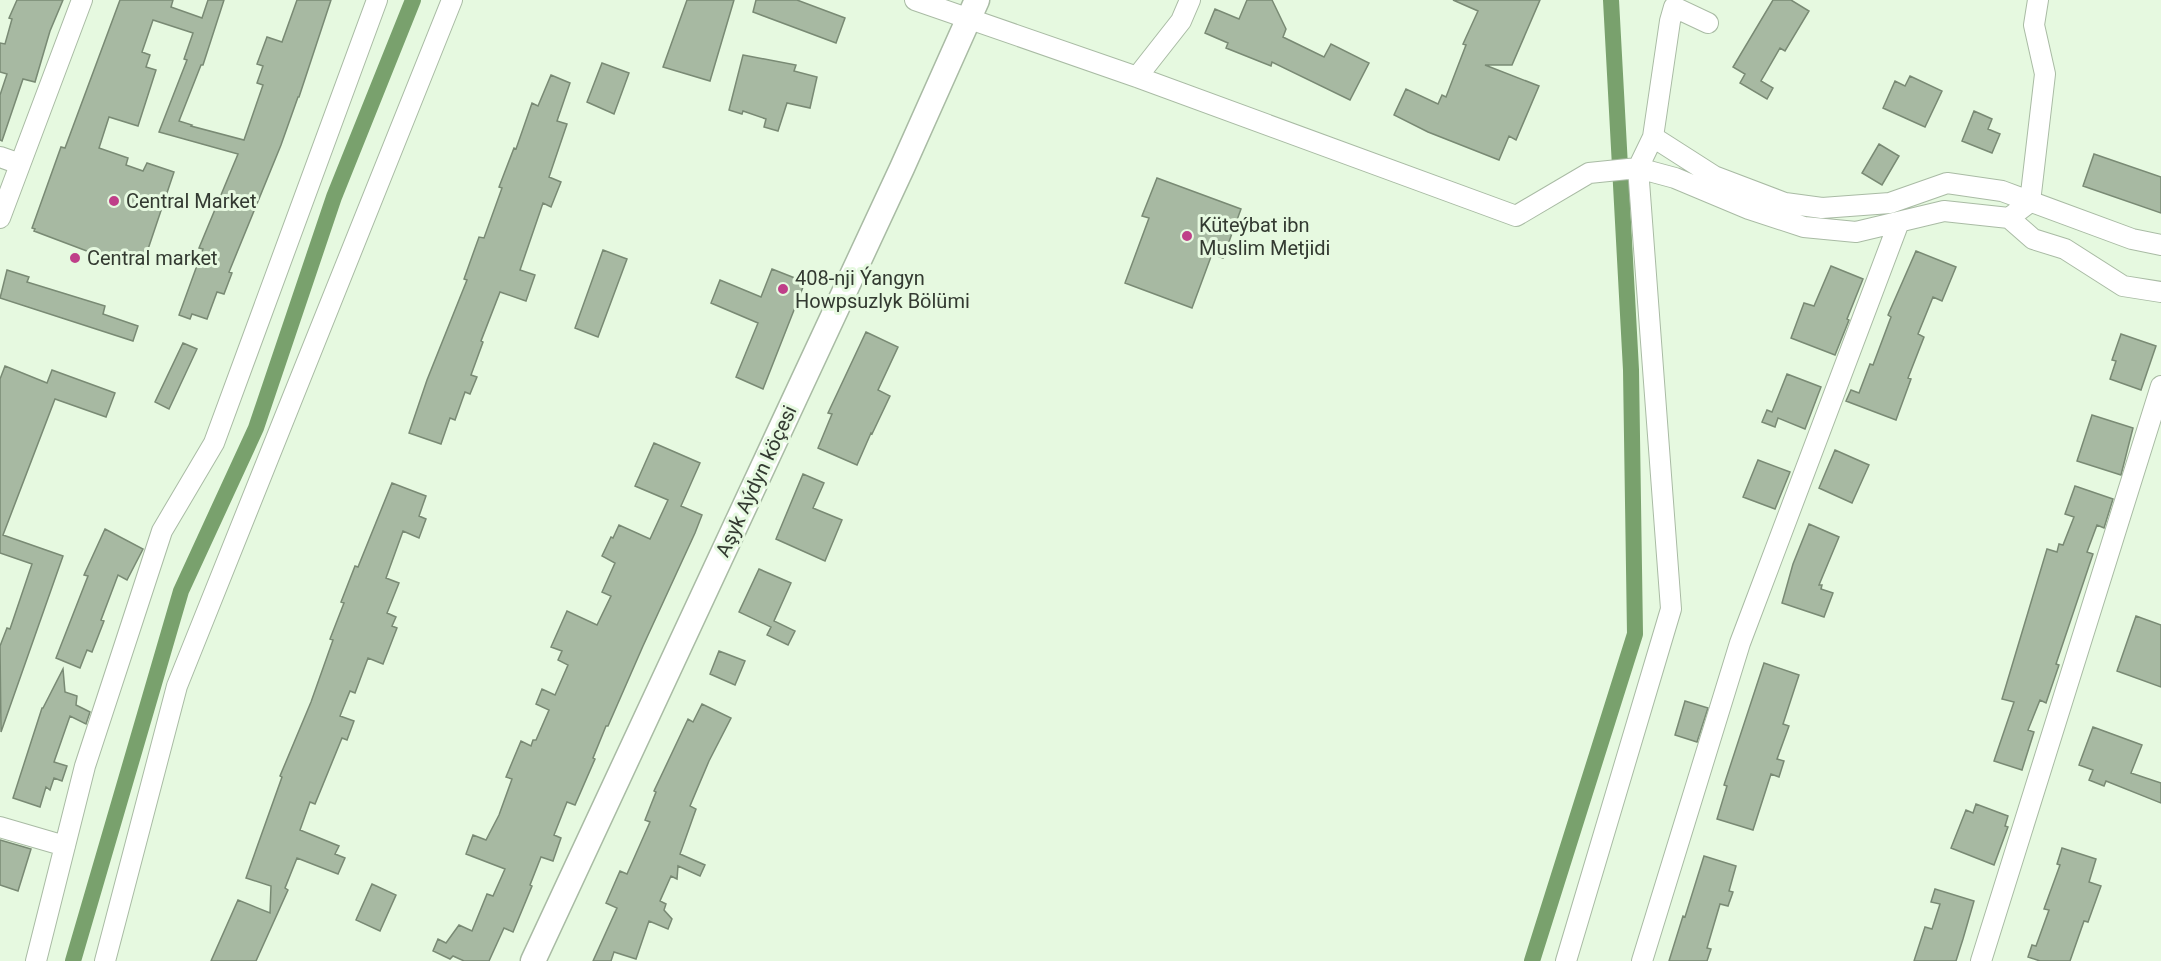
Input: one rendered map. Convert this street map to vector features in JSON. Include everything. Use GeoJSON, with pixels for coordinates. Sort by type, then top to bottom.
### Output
{"type":"FeatureCollection","features":[{"type":"Feature","properties":{"kind":"main road","name":"Aşyk Aýdyn köçesi"},"geometry":{"type":"LineString","coordinates":[[533,961],[902,168],[972,10]]}},
{"type":"Feature","properties":{"kind":"street"},"geometry":{"type":"LineString","coordinates":[[0,218],[82,0]]}},
{"type":"Feature","properties":{"kind":"street"},"geometry":{"type":"LineString","coordinates":[[36,961],[85,766],[162,531],[214,442],[377,0]]}},
{"type":"Feature","properties":{"kind":"street"},"geometry":{"type":"LineString","coordinates":[[105,961],[177,686],[452,0]]}},
{"type":"Feature","properties":{"kind":"street"},"geometry":{"type":"LineString","coordinates":[[915,0],[972,10],[1137,77],[1516,216],[1589,174],[1638,168],[1675,178],[1749,209],[1804,227],[1856,232],[1944,212],[2009,218],[2033,239],[2065,249],[2123,286],[2161,292]]}},
{"type":"Feature","properties":{"kind":"street"},"geometry":{"type":"LineString","coordinates":[[1137,77],[1181,21],[1190,0]]}},
{"type":"Feature","properties":{"kind":"street"},"geometry":{"type":"LineString","coordinates":[[2009,218],[2031,202],[2045,74],[2034,25],[2038,0]]}},
{"type":"Feature","properties":{"kind":"street"},"geometry":{"type":"LineString","coordinates":[[1566,961],[1671,609],[1638,168],[1653,137],[1674,7],[1708,23]]}},
{"type":"Feature","properties":{"kind":"street"},"geometry":{"type":"LineString","coordinates":[[1653,137],[1714,176],[1785,203],[1822,208],[1890,203],[1947,183],[2002,191],[2132,239],[2161,245]]}},
{"type":"Feature","properties":{"kind":"street"},"geometry":{"type":"LineString","coordinates":[[0,158],[20,165]]}},
{"type":"Feature","properties":{"kind":"street"},"geometry":{"type":"LineString","coordinates":[[1642,961],[1740,643],[1899,222]]}},
{"type":"Feature","properties":{"kind":"street"},"geometry":{"type":"LineString","coordinates":[[1981,961],[2161,386]]}},
{"type":"Feature","properties":{"kind":"street"},"geometry":{"type":"LineString","coordinates":[[0,827],[65,846]]}},
{"type":"Feature","properties":{"kind":"building"},"geometry":{"type":"Polygon","coordinates":[[[17,0],[63,0],[50,31],[35,82],[23,79],[2,141],[0,140],[0,95],[7,74],[0,72],[0,43],[5,44],[12,19],[9,18],[17,0]]]}},
{"type":"Feature","properties":{"kind":"building"},"geometry":{"type":"Polygon","coordinates":[[[120,0],[173,0],[171,7],[202,18],[208,0],[224,0],[203,65],[201,65],[179,121],[244,140],[263,85],[257,83],[263,66],[257,64],[267,37],[282,42],[297,0],[331,0],[299,97],[229,272],[232,273],[224,294],[217,292],[207,319],[192,314],[190,319],[179,315],[203,249],[199,248],[238,154],[159,132],[187,60],[184,59],[193,33],[153,20],[142,52],[150,55],[146,67],[156,70],[138,126],[109,117],[99,148],[128,158],[126,165],[143,171],[147,163],[174,172],[142,267],[100,253],[100,256],[34,231],[35,229],[32,228],[61,147],[65,148],[120,0]]]}},
{"type":"Feature","properties":{"kind":"building"},"geometry":{"type":"Polygon","coordinates":[[[687,0],[734,0],[710,81],[663,67],[687,0]]]}},
{"type":"Feature","properties":{"kind":"building"},"geometry":{"type":"Polygon","coordinates":[[[756,0],[797,0],[845,18],[836,43],[753,12],[756,0]]]}},
{"type":"Feature","properties":{"kind":"building"},"geometry":{"type":"Polygon","coordinates":[[[1247,0],[1272,0],[1286,29],[1283,37],[1324,57],[1331,44],[1369,63],[1350,100],[1272,62],[1271,66],[1226,48],[1228,43],[1205,33],[1215,9],[1239,19],[1247,0]]]}},
{"type":"Feature","properties":{"kind":"building"},"geometry":{"type":"Polygon","coordinates":[[[1453,0],[1540,0],[1512,65],[1485,65],[1539,86],[1516,140],[1509,136],[1499,160],[1428,132],[1394,115],[1406,89],[1438,104],[1442,95],[1446,97],[1466,45],[1463,44],[1478,11],[1453,0]]]}},
{"type":"Feature","properties":{"kind":"building"},"geometry":{"type":"Polygon","coordinates":[[[1773,0],[1791,0],[1809,11],[1785,51],[1780,48],[1761,81],[1773,88],[1767,99],[1740,83],[1745,74],[1733,67],[1773,0]]]}},
{"type":"Feature","properties":{"kind":"building"},"geometry":{"type":"Polygon","coordinates":[[[743,55],[796,65],[794,71],[817,77],[810,108],[787,103],[778,131],[764,127],[766,119],[743,111],[742,114],[729,110],[743,55]]]}},
{"type":"Feature","properties":{"kind":"building"},"geometry":{"type":"Polygon","coordinates":[[[602,63],[629,73],[614,114],[587,102],[602,63]]]}},
{"type":"Feature","properties":{"kind":"building"},"geometry":{"type":"Polygon","coordinates":[[[551,75],[570,83],[557,121],[567,124],[549,177],[561,182],[551,207],[543,203],[520,270],[535,275],[526,301],[500,292],[471,375],[477,377],[470,394],[465,392],[455,420],[450,418],[441,444],[409,433],[427,380],[467,280],[464,279],[479,237],[484,238],[502,188],[499,187],[514,148],[516,149],[532,103],[538,106],[551,75]]]}},
{"type":"Feature","properties":{"kind":"building"},"geometry":{"type":"Polygon","coordinates":[[[1910,76],[1942,91],[1925,127],[1883,108],[1895,81],[1905,86],[1910,76]]]}},
{"type":"Feature","properties":{"kind":"building"},"geometry":{"type":"Polygon","coordinates":[[[1974,111],[1992,119],[1988,129],[2000,134],[1992,153],[1962,141],[1974,111]]]}},
{"type":"Feature","properties":{"kind":"building"},"geometry":{"type":"Polygon","coordinates":[[[1879,144],[1899,156],[1882,185],[1862,173],[1879,144]]]}},
{"type":"Feature","properties":{"kind":"building"},"geometry":{"type":"Polygon","coordinates":[[[2094,154],[2161,177],[2161,213],[2083,186],[2094,154]]]}},
{"type":"Feature","properties":{"kind":"building","name":"Küteýbat ibn Muslim Metjidi"},"geometry":{"type":"Polygon","coordinates":[[[1157,178],[1241,209],[1223,258],[1212,254],[1192,308],[1125,283],[1149,218],[1142,216],[1157,178]]]}},
{"type":"Feature","properties":{"kind":"building"},"geometry":{"type":"Polygon","coordinates":[[[603,250],[627,259],[598,337],[575,328],[603,250]]]}},
{"type":"Feature","properties":{"kind":"building"},"geometry":{"type":"Polygon","coordinates":[[[1916,251],[1956,267],[1942,301],[1933,297],[1918,334],[1924,337],[1908,378],[1911,379],[1896,420],[1846,401],[1851,390],[1859,393],[1870,364],[1873,365],[1891,317],[1888,315],[1916,251]]]}},
{"type":"Feature","properties":{"kind":"building"},"geometry":{"type":"Polygon","coordinates":[[[1831,266],[1863,279],[1835,355],[1791,338],[1804,303],[1814,306],[1831,266]]]}},
{"type":"Feature","properties":{"kind":"building"},"geometry":{"type":"Polygon","coordinates":[[[772,269],[805,282],[763,389],[736,377],[758,323],[711,303],[720,280],[761,297],[772,269]]]}},
{"type":"Feature","properties":{"kind":"building"},"geometry":{"type":"Polygon","coordinates":[[[7,270],[29,277],[27,282],[105,306],[103,314],[138,326],[133,341],[0,298],[7,270]]]}},
{"type":"Feature","properties":{"kind":"building"},"geometry":{"type":"Polygon","coordinates":[[[866,332],[898,347],[878,390],[890,396],[857,465],[818,448],[832,414],[828,413],[866,332]]]}},
{"type":"Feature","properties":{"kind":"building"},"geometry":{"type":"Polygon","coordinates":[[[2121,334],[2156,346],[2141,390],[2110,379],[2116,361],[2112,360],[2121,334]]]}},
{"type":"Feature","properties":{"kind":"building"},"geometry":{"type":"Polygon","coordinates":[[[183,343],[197,349],[169,409],[155,402],[183,343]]]}},
{"type":"Feature","properties":{"kind":"building"},"geometry":{"type":"Polygon","coordinates":[[[5,366],[47,383],[52,370],[115,393],[106,417],[55,399],[3,535],[63,556],[1,732],[0,646],[7,628],[10,629],[32,564],[0,553],[0,379],[5,366]]]}},
{"type":"Feature","properties":{"kind":"building"},"geometry":{"type":"Polygon","coordinates":[[[1787,374],[1821,387],[1805,429],[1778,418],[1775,427],[1762,422],[1767,410],[1772,412],[1787,374]]]}},
{"type":"Feature","properties":{"kind":"building"},"geometry":{"type":"Polygon","coordinates":[[[2092,415],[2133,428],[2121,475],[2077,461],[2092,415]]]}},
{"type":"Feature","properties":{"kind":"building"},"geometry":{"type":"Polygon","coordinates":[[[654,443],[700,463],[681,506],[702,515],[695,533],[608,726],[606,726],[593,758],[595,759],[575,805],[567,802],[554,835],[561,838],[553,861],[541,857],[513,932],[504,928],[489,961],[464,961],[453,956],[450,959],[433,951],[438,939],[446,943],[459,925],[472,931],[487,894],[493,896],[505,869],[466,854],[473,835],[486,840],[499,815],[512,779],[506,777],[521,741],[531,746],[533,740],[536,740],[549,710],[536,704],[542,689],[555,695],[568,665],[558,660],[562,651],[551,647],[567,611],[597,625],[611,596],[602,592],[615,563],[602,556],[611,537],[613,538],[619,525],[650,539],[668,500],[635,486],[654,443]]]}},
{"type":"Feature","properties":{"kind":"building"},"geometry":{"type":"Polygon","coordinates":[[[1835,450],[1869,465],[1852,503],[1819,488],[1835,450]]]}},
{"type":"Feature","properties":{"kind":"building"},"geometry":{"type":"Polygon","coordinates":[[[1758,460],[1790,472],[1775,509],[1743,497],[1758,460]]]}},
{"type":"Feature","properties":{"kind":"building"},"geometry":{"type":"Polygon","coordinates":[[[803,474],[824,483],[813,508],[842,520],[825,561],[776,539],[803,474]]]}},
{"type":"Feature","properties":{"kind":"building"},"geometry":{"type":"Polygon","coordinates":[[[392,483],[426,496],[419,516],[426,519],[419,538],[403,531],[386,578],[399,583],[387,613],[396,617],[392,626],[397,628],[383,664],[368,658],[355,693],[350,691],[340,716],[354,721],[347,740],[342,738],[315,804],[310,802],[300,830],[339,846],[335,854],[345,858],[338,874],[297,858],[285,888],[288,890],[256,961],[211,961],[238,900],[270,913],[271,886],[246,878],[282,777],[280,776],[311,702],[333,640],[330,639],[344,603],[341,602],[355,566],[358,567],[392,483]]]}},
{"type":"Feature","properties":{"kind":"building"},"geometry":{"type":"Polygon","coordinates":[[[2075,486],[2113,499],[2104,528],[2097,525],[2087,552],[2093,554],[2056,664],[2059,665],[2046,703],[2040,700],[2028,730],[2034,732],[2022,770],[1994,761],[2014,702],[2002,699],[2047,549],[2057,552],[2059,544],[2063,545],[2074,517],[2065,514],[2075,486]]]}},
{"type":"Feature","properties":{"kind":"building"},"geometry":{"type":"Polygon","coordinates":[[[1809,524],[1839,537],[1819,585],[1822,585],[1821,589],[1833,593],[1824,617],[1782,603],[1793,564],[1809,524]]]}},
{"type":"Feature","properties":{"kind":"building"},"geometry":{"type":"Polygon","coordinates":[[[105,529],[143,549],[127,580],[118,575],[92,652],[87,650],[80,668],[56,658],[88,576],[84,575],[105,529]]]}},
{"type":"Feature","properties":{"kind":"building"},"geometry":{"type":"Polygon","coordinates":[[[759,569],[791,583],[774,621],[795,631],[788,645],[767,635],[771,627],[739,612],[759,569]]]}},
{"type":"Feature","properties":{"kind":"building"},"geometry":{"type":"Polygon","coordinates":[[[2136,616],[2161,625],[2161,687],[2117,671],[2136,616]]]}},
{"type":"Feature","properties":{"kind":"building"},"geometry":{"type":"Polygon","coordinates":[[[719,651],[745,661],[735,685],[710,674],[719,651]]]}},
{"type":"Feature","properties":{"kind":"building"},"geometry":{"type":"Polygon","coordinates":[[[1764,663],[1799,675],[1783,724],[1789,726],[1777,759],[1784,761],[1779,777],[1771,774],[1753,830],[1717,819],[1727,786],[1724,785],[1764,663]]]}},
{"type":"Feature","properties":{"kind":"building"},"geometry":{"type":"Polygon","coordinates":[[[63,669],[65,692],[77,696],[76,705],[90,712],[86,724],[70,716],[54,762],[67,766],[62,781],[54,778],[50,790],[46,787],[40,807],[13,798],[42,708],[63,669]]]}},
{"type":"Feature","properties":{"kind":"building"},"geometry":{"type":"Polygon","coordinates":[[[1685,701],[1708,708],[1697,742],[1675,735],[1685,701]]]}},
{"type":"Feature","properties":{"kind":"building"},"geometry":{"type":"Polygon","coordinates":[[[702,704],[731,718],[690,806],[696,809],[680,854],[705,865],[700,876],[678,866],[677,879],[671,876],[660,901],[666,904],[664,910],[672,919],[668,929],[649,921],[636,959],[614,952],[611,961],[593,961],[617,908],[606,903],[620,871],[627,874],[650,822],[645,820],[656,792],[654,791],[688,719],[693,722],[702,704]]]}},
{"type":"Feature","properties":{"kind":"building"},"geometry":{"type":"Polygon","coordinates":[[[2093,727],[2142,745],[2131,773],[2161,783],[2161,803],[2106,781],[2104,786],[2089,780],[2093,770],[2079,765],[2093,727]]]}},
{"type":"Feature","properties":{"kind":"building"},"geometry":{"type":"Polygon","coordinates":[[[1976,804],[2008,816],[2005,826],[2008,827],[1994,865],[1951,848],[1966,810],[1973,813],[1976,804]]]}},
{"type":"Feature","properties":{"kind":"building"},"geometry":{"type":"Polygon","coordinates":[[[0,840],[31,849],[18,891],[0,885],[0,840]]]}},
{"type":"Feature","properties":{"kind":"building"},"geometry":{"type":"Polygon","coordinates":[[[2062,848],[2096,859],[2089,882],[2101,886],[2088,922],[2084,921],[2070,961],[2040,961],[2028,957],[2032,945],[2036,946],[2049,910],[2044,909],[2060,865],[2057,864],[2062,848]]]}},
{"type":"Feature","properties":{"kind":"building"},"geometry":{"type":"Polygon","coordinates":[[[1704,856],[1736,866],[1729,891],[1733,892],[1728,906],[1720,904],[1707,948],[1711,949],[1707,961],[1669,961],[1683,916],[1685,917],[1704,856]]]}},
{"type":"Feature","properties":{"kind":"building"},"geometry":{"type":"Polygon","coordinates":[[[372,884],[396,895],[380,931],[356,920],[372,884]]]}},
{"type":"Feature","properties":{"kind":"building"},"geometry":{"type":"Polygon","coordinates":[[[1935,889],[1974,901],[1963,939],[1956,961],[1914,961],[1925,927],[1932,929],[1940,904],[1931,902],[1935,889]]]}},
{"type":"Feature","properties":{"kind":"waterway"},"geometry":{"type":"LineString","coordinates":[[73,961],[181,591],[256,428],[334,197],[413,0]]}},
{"type":"Feature","properties":{"kind":"waterway"},"geometry":{"type":"LineString","coordinates":[[1532,961],[1635,634],[1631,370],[1611,0]]}},
{"type":"Feature","properties":{"kind":"place","name":"Central Market"},"geometry":{"type":"Point","coordinates":[114,201]}},
{"type":"Feature","properties":{"kind":"place","name":"Küteýbat ibn Muslim Metjidi"},"geometry":{"type":"Point","coordinates":[1187,236]}},
{"type":"Feature","properties":{"kind":"place","name":"Central market"},"geometry":{"type":"Point","coordinates":[75,258]}},
{"type":"Feature","properties":{"kind":"place","name":"408-nji Ýangyn Howpsuzlyk Bölümi"},"geometry":{"type":"Point","coordinates":[783,289]}}]}
